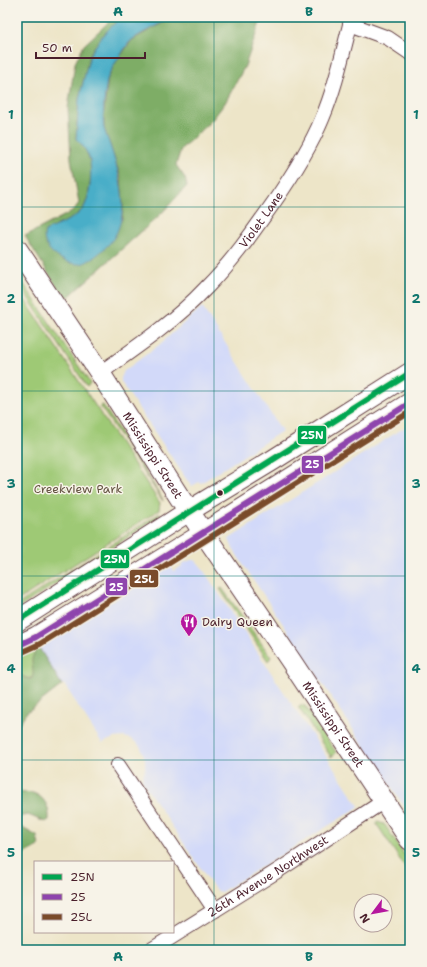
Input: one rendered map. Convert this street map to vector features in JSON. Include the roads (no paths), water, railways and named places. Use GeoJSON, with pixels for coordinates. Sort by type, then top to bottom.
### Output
{"type":"FeatureCollection","features":[{"type":"Feature","properties":{"kind":"main road","name":"Mississippi Street"},"geometry":{"type":"LineString","coordinates":[[17,249],[100,373],[204,534],[292,661],[410,840]]}},
{"type":"Feature","properties":{"kind":"main road"},"geometry":{"type":"LineString","coordinates":[[17,621],[189,511],[273,460],[410,373]]}},
{"type":"Feature","properties":{"kind":"main road"},"geometry":{"type":"LineString","coordinates":[[17,646],[36,637],[204,534],[410,403]]}},
{"type":"Feature","properties":{"kind":"street"},"geometry":{"type":"LineString","coordinates":[[351,21],[388,38],[410,52]]}},
{"type":"Feature","properties":{"kind":"street","name":"Violet Lane"},"geometry":{"type":"LineString","coordinates":[[100,373],[148,340],[201,294],[260,223],[287,183],[323,118],[332,94],[351,21]]}},
{"type":"Feature","properties":{"kind":"street"},"geometry":{"type":"LineString","coordinates":[[118,765],[215,910]]}},
{"type":"Feature","properties":{"kind":"street","name":"26th Avenue Northwest"},"geometry":{"type":"LineString","coordinates":[[150,950],[282,868],[384,801]]}},
{"type":"Feature","properties":{"kind":"water"},"geometry":{"type":"Polygon","coordinates":[[[121,17],[173,17],[142,33],[131,41],[111,70],[105,95],[103,123],[122,192],[123,203],[120,225],[109,244],[99,253],[84,263],[74,264],[61,259],[49,250],[44,238],[45,231],[74,217],[85,206],[90,187],[91,167],[87,153],[76,139],[79,99],[90,54],[102,36],[121,17]]]}},
{"type":"Feature","properties":{"kind":"place","name":"Dairy Queen"},"geometry":{"type":"Point","coordinates":[189,637]}},
{"type":"Feature","properties":{"kind":"park label","name":"Creekview Park"},"geometry":{"type":"Point","coordinates":[78,489]}}]}
